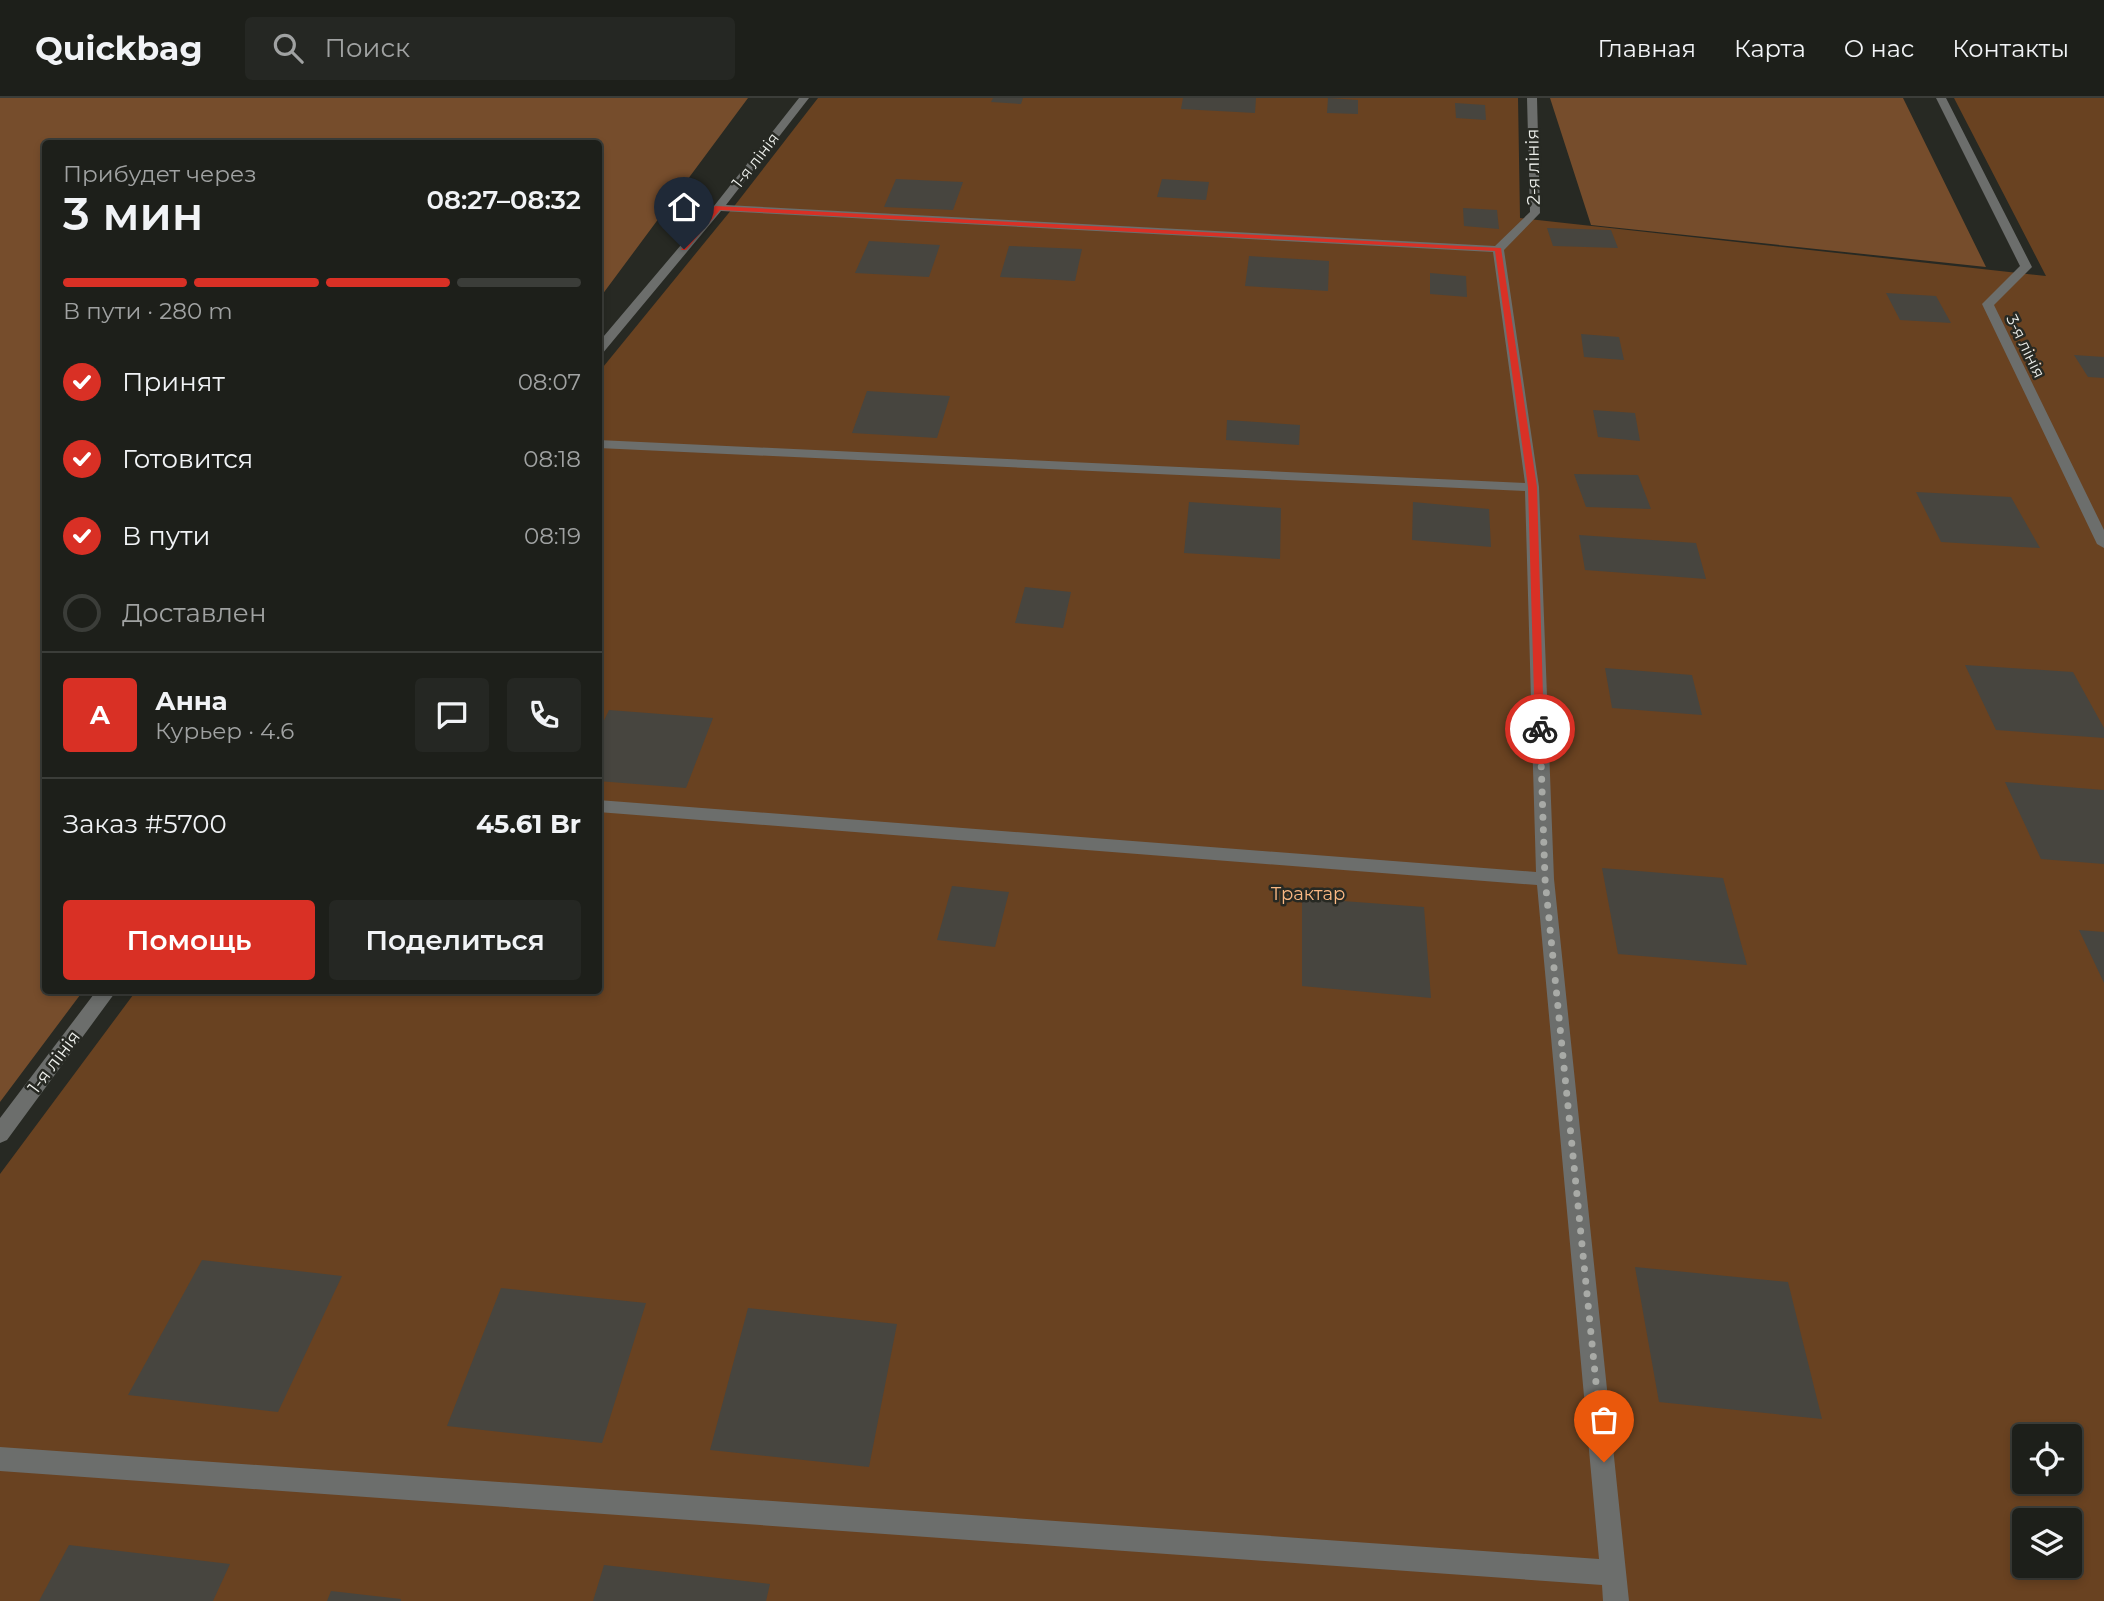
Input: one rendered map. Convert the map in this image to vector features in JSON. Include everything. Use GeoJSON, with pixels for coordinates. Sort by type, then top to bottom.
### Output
{"type":"FeatureCollection","features":[{"type":"Feature","properties":{"kind":"street","name":"1-я лінія"},"geometry":{"type":"LineString","coordinates":[[602,346],[718,208],[804,98]]}},
{"type":"Feature","properties":{"kind":"street","name":"2-я лінія"},"geometry":{"type":"LineString","coordinates":[[1498,249],[1535,213],[1532,98]]}},
{"type":"Feature","properties":{"kind":"street","name":"3-я лінія"},"geometry":{"type":"LineString","coordinates":[[1941,98],[2026,267],[1988,304],[2104,544]]}},
{"type":"Feature","properties":{"kind":"street"},"geometry":{"type":"LineString","coordinates":[[718,208],[1498,249],[1532,487],[1545,879],[1616,1601]]}},
{"type":"Feature","properties":{"kind":"street"},"geometry":{"type":"LineString","coordinates":[[602,444],[1532,487]]}},
{"type":"Feature","properties":{"kind":"street"},"geometry":{"type":"LineString","coordinates":[[602,806],[1545,879]]}},
{"type":"Feature","properties":{"kind":"street","name":"1-я лінія"},"geometry":{"type":"LineString","coordinates":[[0,1134],[105,994]]}},
{"type":"Feature","properties":{"kind":"street"},"geometry":{"type":"LineString","coordinates":[[0,1459],[1615,1573]]}},
{"type":"Feature","properties":{"kind":"green space","name":"Трактар"},"geometry":{"type":"Polygon","coordinates":[[[818,98],[1518,98],[1520,218],[2046,276],[1954,98],[2104,98],[2104,1601],[0,1601],[0,1174],[134,994],[602,994],[602,368],[732,209],[818,98]]]}},
{"type":"Feature","properties":{"kind":"shaded area"},"geometry":{"type":"Polygon","coordinates":[[[0,98],[748,98],[602,295],[602,140],[42,140],[42,994],[81,994],[0,1102],[0,98]]]}},
{"type":"Feature","properties":{"kind":"shaded area"},"geometry":{"type":"Polygon","coordinates":[[[1550,98],[1903,98],[1986,267],[1591,225],[1550,98]]]}},
{"type":"Feature","properties":{"kind":"building"},"geometry":{"type":"Polygon","coordinates":[[[993,98],[1023,98],[1021,104],[991,102],[993,98]]]}},
{"type":"Feature","properties":{"kind":"building"},"geometry":{"type":"Polygon","coordinates":[[[1183,98],[1256,98],[1255,113],[1181,109],[1183,98]]]}},
{"type":"Feature","properties":{"kind":"building"},"geometry":{"type":"Polygon","coordinates":[[[1328,98],[1358,100],[1358,114],[1327,113],[1328,98]]]}},
{"type":"Feature","properties":{"kind":"building"},"geometry":{"type":"Polygon","coordinates":[[[1455,103],[1485,105],[1486,120],[1456,118],[1455,103]]]}},
{"type":"Feature","properties":{"kind":"building"},"geometry":{"type":"Polygon","coordinates":[[[896,179],[963,182],[953,210],[884,207],[896,179]]]}},
{"type":"Feature","properties":{"kind":"building"},"geometry":{"type":"Polygon","coordinates":[[[1162,179],[1209,182],[1206,200],[1157,197],[1162,179]]]}},
{"type":"Feature","properties":{"kind":"building"},"geometry":{"type":"Polygon","coordinates":[[[1463,208],[1497,210],[1499,229],[1464,226],[1463,208]]]}},
{"type":"Feature","properties":{"kind":"building"},"geometry":{"type":"Polygon","coordinates":[[[1547,228],[1611,230],[1618,248],[1553,246],[1547,228]]]}},
{"type":"Feature","properties":{"kind":"building"},"geometry":{"type":"Polygon","coordinates":[[[869,241],[940,245],[929,277],[855,273],[869,241]]]}},
{"type":"Feature","properties":{"kind":"building"},"geometry":{"type":"Polygon","coordinates":[[[1009,246],[1082,249],[1075,281],[1000,277],[1009,246]]]}},
{"type":"Feature","properties":{"kind":"building"},"geometry":{"type":"Polygon","coordinates":[[[1249,256],[1329,261],[1328,291],[1245,286],[1249,256]]]}},
{"type":"Feature","properties":{"kind":"building"},"geometry":{"type":"Polygon","coordinates":[[[1430,273],[1466,276],[1467,297],[1430,294],[1430,273]]]}},
{"type":"Feature","properties":{"kind":"building"},"geometry":{"type":"Polygon","coordinates":[[[1886,293],[1936,296],[1951,323],[1900,320],[1886,293]]]}},
{"type":"Feature","properties":{"kind":"building"},"geometry":{"type":"Polygon","coordinates":[[[1581,334],[1619,337],[1624,360],[1584,357],[1581,334]]]}},
{"type":"Feature","properties":{"kind":"building"},"geometry":{"type":"Polygon","coordinates":[[[2074,355],[2104,357],[2104,378],[2088,377],[2074,355]]]}},
{"type":"Feature","properties":{"kind":"building"},"geometry":{"type":"Polygon","coordinates":[[[867,391],[950,396],[937,438],[852,433],[867,391]]]}},
{"type":"Feature","properties":{"kind":"building"},"geometry":{"type":"Polygon","coordinates":[[[1593,410],[1635,413],[1640,441],[1598,437],[1593,410]]]}},
{"type":"Feature","properties":{"kind":"building"},"geometry":{"type":"Polygon","coordinates":[[[1227,420],[1300,425],[1299,445],[1226,440],[1227,420]]]}},
{"type":"Feature","properties":{"kind":"building"},"geometry":{"type":"Polygon","coordinates":[[[1574,474],[1638,475],[1651,509],[1586,507],[1574,474]]]}},
{"type":"Feature","properties":{"kind":"building"},"geometry":{"type":"Polygon","coordinates":[[[1916,492],[2011,497],[2040,548],[1941,542],[1916,492]]]}},
{"type":"Feature","properties":{"kind":"building"},"geometry":{"type":"Polygon","coordinates":[[[1189,502],[1281,508],[1280,559],[1184,553],[1189,502]]]}},
{"type":"Feature","properties":{"kind":"building"},"geometry":{"type":"Polygon","coordinates":[[[1413,502],[1489,509],[1491,547],[1412,540],[1413,502]]]}},
{"type":"Feature","properties":{"kind":"building"},"geometry":{"type":"Polygon","coordinates":[[[1579,535],[1696,543],[1706,579],[1585,570],[1579,535]]]}},
{"type":"Feature","properties":{"kind":"building"},"geometry":{"type":"Polygon","coordinates":[[[1025,587],[1071,592],[1063,628],[1015,623],[1025,587]]]}},
{"type":"Feature","properties":{"kind":"building"},"geometry":{"type":"Polygon","coordinates":[[[1965,665],[2073,672],[2104,728],[2104,738],[1996,730],[1965,665]]]}},
{"type":"Feature","properties":{"kind":"building"},"geometry":{"type":"Polygon","coordinates":[[[1605,668],[1692,675],[1702,715],[1612,708],[1605,668]]]}},
{"type":"Feature","properties":{"kind":"building"},"geometry":{"type":"Polygon","coordinates":[[[609,710],[713,718],[686,788],[602,781],[602,725],[609,710]]]}},
{"type":"Feature","properties":{"kind":"building"},"geometry":{"type":"Polygon","coordinates":[[[2005,782],[2104,790],[2104,864],[2041,859],[2005,782]]]}},
{"type":"Feature","properties":{"kind":"building"},"geometry":{"type":"Polygon","coordinates":[[[1602,868],[1723,878],[1747,965],[1618,954],[1602,868]]]}},
{"type":"Feature","properties":{"kind":"building"},"geometry":{"type":"Polygon","coordinates":[[[952,886],[1009,892],[995,947],[937,940],[952,886]]]}},
{"type":"Feature","properties":{"kind":"building"},"geometry":{"type":"Polygon","coordinates":[[[1302,898],[1424,907],[1431,998],[1302,986],[1302,898]]]}},
{"type":"Feature","properties":{"kind":"building"},"geometry":{"type":"Polygon","coordinates":[[[2079,930],[2104,932],[2104,983],[2079,930]]]}},
{"type":"Feature","properties":{"kind":"building"},"geometry":{"type":"Polygon","coordinates":[[[202,1260],[342,1276],[278,1412],[128,1395],[202,1260]]]}},
{"type":"Feature","properties":{"kind":"building"},"geometry":{"type":"Polygon","coordinates":[[[1635,1267],[1788,1282],[1822,1419],[1659,1402],[1635,1267]]]}},
{"type":"Feature","properties":{"kind":"building"},"geometry":{"type":"Polygon","coordinates":[[[501,1288],[646,1303],[602,1443],[447,1426],[501,1288]]]}},
{"type":"Feature","properties":{"kind":"building"},"geometry":{"type":"Polygon","coordinates":[[[748,1308],[897,1324],[869,1467],[710,1450],[748,1308]]]}},
{"type":"Feature","properties":{"kind":"building"},"geometry":{"type":"Polygon","coordinates":[[[69,1545],[230,1564],[213,1601],[39,1601],[69,1545]]]}},
{"type":"Feature","properties":{"kind":"building"},"geometry":{"type":"Polygon","coordinates":[[[604,1565],[770,1584],[766,1601],[593,1601],[604,1565]]]}},
{"type":"Feature","properties":{"kind":"building"},"geometry":{"type":"Polygon","coordinates":[[[331,1591],[401,1599],[401,1601],[327,1601],[331,1591]]]}},
{"type":"Feature","properties":{"kind":"way so far"},"geometry":{"type":"LineString","coordinates":[[1540,729],[1545,879],[1604,1462]]}},
{"type":"Feature","properties":{"kind":"route"},"geometry":{"type":"LineString","coordinates":[[684,249],[718,208],[1498,249],[1532,487],[1540,729]]}}]}
